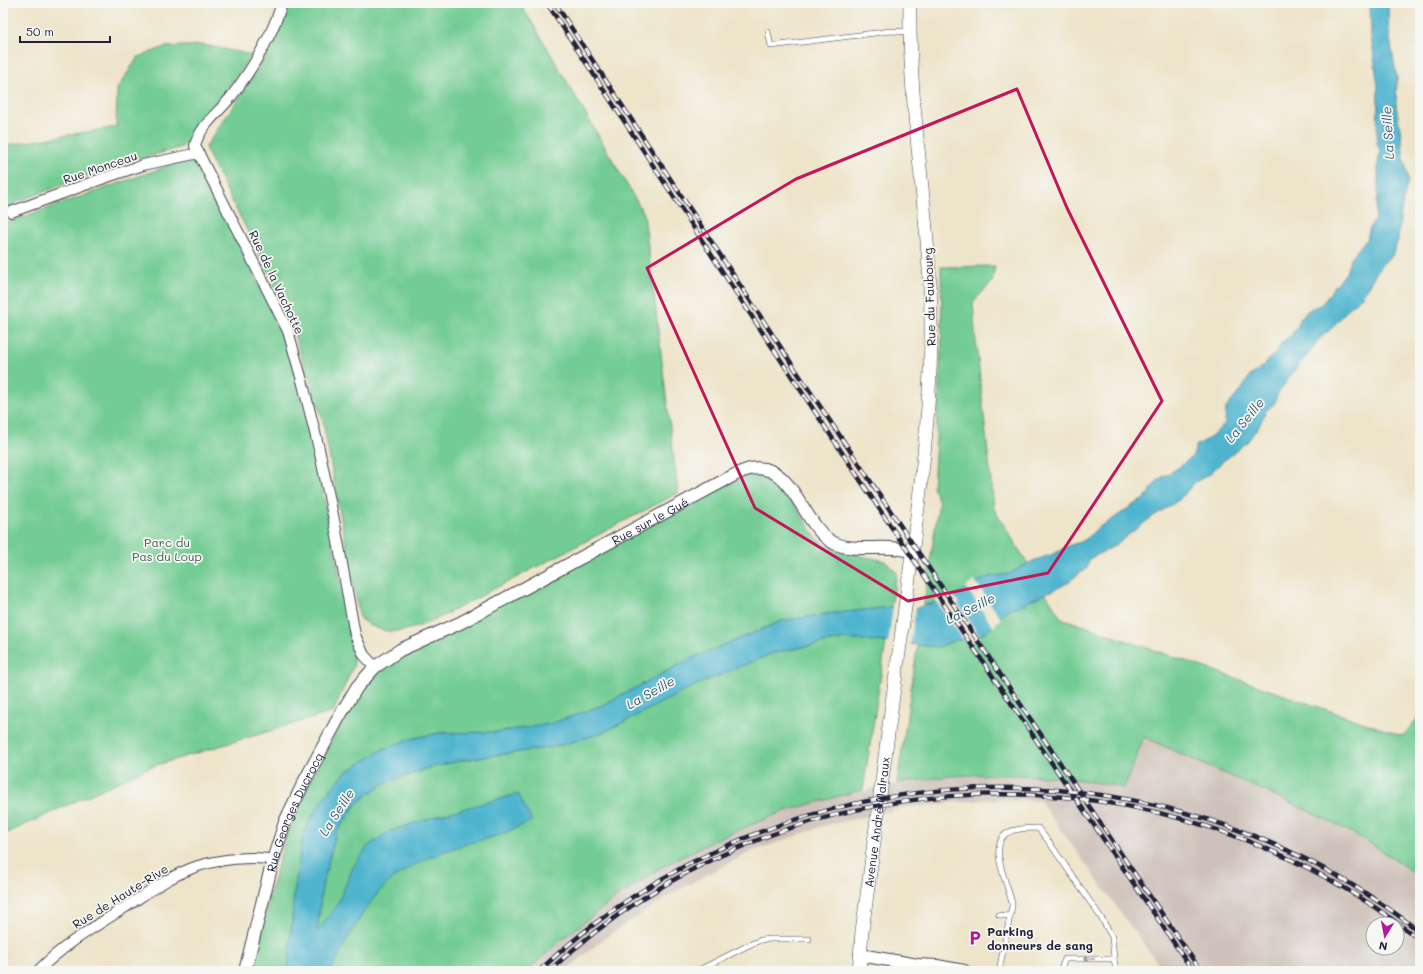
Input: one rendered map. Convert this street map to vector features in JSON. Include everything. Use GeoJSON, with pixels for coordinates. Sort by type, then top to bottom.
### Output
{"type":"FeatureCollection","features":[{"type":"Feature","properties":{"kind":"main road","name":"Rue du Faubourg"},"geometry":{"type":"LineString","coordinates":[[907,591],[927,423],[931,334],[929,260],[915,120],[910,32],[910,3]]}},
{"type":"Feature","properties":{"kind":"main road","name":"Avenue André Malraux"},"geometry":{"type":"LineString","coordinates":[[859,971],[862,930],[907,591]]}},
{"type":"Feature","properties":{"kind":"street","name":"Rue de la Vachotte"},"geometry":{"type":"LineString","coordinates":[[282,3],[270,34],[258,56],[232,96],[204,128],[197,139],[195,146],[288,331],[319,449],[336,528],[355,635],[364,654],[375,667]]}},
{"type":"Feature","properties":{"kind":"street","name":"Rue Monceau"},"geometry":{"type":"LineString","coordinates":[[11,212],[143,165],[199,153]]}},
{"type":"Feature","properties":{"kind":"street","name":"Rue sur le Gué"},"geometry":{"type":"LineString","coordinates":[[375,667],[400,650],[460,623],[725,480],[750,469],[766,469],[784,479],[815,527],[833,542],[854,548],[894,548],[912,551]]}},
{"type":"Feature","properties":{"kind":"street","name":"Rue Georges Ducrocq"},"geometry":{"type":"LineString","coordinates":[[245,971],[273,860],[285,822],[319,753],[357,687],[375,667]]}},
{"type":"Feature","properties":{"kind":"street","name":"Rue de Haute-Rive"},"geometry":{"type":"LineString","coordinates":[[38,971],[71,942],[157,886],[176,876],[196,867],[221,861],[265,858],[273,860]]}},
{"type":"Feature","properties":{"kind":"street"},"geometry":{"type":"LineString","coordinates":[[860,954],[918,965],[937,966],[964,971]]}},
{"type":"Feature","properties":{"kind":"lane"},"geometry":{"type":"LineString","coordinates":[[768,32],[770,46],[892,31],[910,32]]}},
{"type":"Feature","properties":{"kind":"lane"},"geometry":{"type":"LineString","coordinates":[[999,971],[1012,905],[1000,862],[999,844],[1007,833],[1022,828],[1038,828],[1102,919],[1112,937],[1116,971]]}},
{"type":"Feature","properties":{"kind":"lane"},"geometry":{"type":"LineString","coordinates":[[999,915],[1010,916]]}},
{"type":"Feature","properties":{"kind":"lane"},"geometry":{"type":"LineString","coordinates":[[697,971],[761,940],[809,939]]}},
{"type":"Feature","properties":{"kind":"lane"},"geometry":{"type":"LineString","coordinates":[[1060,971],[1065,959],[1114,959]]}},
{"type":"Feature","properties":{"kind":"highlighted area"},"geometry":{"type":"Polygon","coordinates":[[[1017,89],[1067,208],[1162,401],[1048,573],[908,601],[755,508],[647,268],[796,179],[1017,89]]]}},
{"type":"Feature","properties":{"kind":"shaded area"},"geometry":{"type":"Polygon","coordinates":[[[1144,737],[1314,813],[1398,860],[1420,878],[1420,971],[1163,971],[1040,801],[983,800],[907,807],[823,826],[748,853],[673,893],[606,937],[565,971],[527,971],[561,940],[614,899],[662,867],[719,838],[785,811],[897,783],[952,776],[1022,775],[1097,781],[1124,788],[1144,737]]]}},
{"type":"Feature","properties":{"kind":"green space"},"geometry":{"type":"Polygon","coordinates":[[[288,3],[519,3],[532,22],[644,214],[678,493],[433,621],[404,630],[387,631],[379,629],[360,619],[322,417],[282,299],[205,148],[256,72],[280,30],[288,3]]]}},
{"type":"Feature","properties":{"kind":"green space"},"geometry":{"type":"Polygon","coordinates":[[[204,45],[252,55],[182,147],[114,166],[16,202],[3,214],[3,146],[116,127],[117,89],[138,57],[165,47],[204,45]]]}},
{"type":"Feature","properties":{"kind":"green space","name":"Parc du Pas du Loup"},"geometry":{"type":"Polygon","coordinates":[[[188,159],[199,165],[281,329],[298,383],[318,469],[341,582],[354,665],[333,712],[150,767],[3,835],[3,224],[188,159]]]}},
{"type":"Feature","properties":{"kind":"green space"},"geometry":{"type":"Polygon","coordinates":[[[995,266],[992,282],[973,302],[994,509],[1061,618],[1403,736],[1420,715],[1420,878],[1376,847],[1329,821],[1144,737],[1124,788],[1082,780],[1016,775],[952,776],[897,783],[939,502],[933,488],[942,338],[941,267],[995,266]]]}},
{"type":"Feature","properties":{"kind":"green space"},"geometry":{"type":"Polygon","coordinates":[[[763,474],[780,482],[815,536],[825,545],[836,550],[885,561],[897,573],[891,607],[827,614],[782,621],[690,659],[601,706],[550,724],[497,732],[439,733],[410,739],[383,749],[327,794],[310,819],[302,838],[294,894],[288,971],[253,971],[270,892],[285,840],[309,781],[344,719],[373,677],[395,658],[747,475],[763,474]]]}},
{"type":"Feature","properties":{"kind":"green space"},"geometry":{"type":"Polygon","coordinates":[[[844,639],[886,642],[863,790],[785,811],[719,838],[662,867],[614,899],[561,940],[527,971],[317,971],[317,933],[322,886],[336,834],[356,804],[382,784],[428,768],[463,760],[554,747],[602,733],[696,685],[773,653],[844,639]]]}},
{"type":"Feature","properties":{"kind":"water","name":"La Seille"},"geometry":{"type":"Polygon","coordinates":[[[1370,3],[1388,3],[1389,33],[1397,79],[1396,104],[1408,180],[1401,211],[1398,240],[1392,256],[1381,265],[1362,296],[1347,310],[1332,328],[1318,340],[1312,350],[1300,363],[1277,395],[1275,403],[1266,411],[1260,424],[1248,441],[1223,461],[1210,474],[1195,482],[1179,500],[1152,517],[1111,548],[1089,559],[1087,568],[1064,585],[1025,604],[1008,609],[994,622],[992,628],[972,640],[956,640],[938,647],[844,639],[773,653],[696,685],[602,733],[554,747],[463,760],[428,768],[382,784],[356,804],[336,834],[322,886],[317,932],[339,901],[353,867],[368,846],[390,831],[436,816],[518,794],[532,821],[509,831],[441,853],[405,870],[389,882],[371,901],[363,912],[330,971],[288,971],[294,894],[302,838],[310,819],[327,794],[346,772],[383,749],[410,739],[439,733],[497,732],[550,724],[601,706],[690,659],[782,621],[827,614],[891,607],[910,610],[951,597],[979,581],[992,576],[1008,574],[1035,560],[1051,555],[1070,545],[1081,542],[1089,537],[1096,529],[1144,499],[1159,479],[1178,468],[1193,456],[1196,446],[1211,437],[1225,423],[1226,408],[1250,376],[1264,366],[1275,354],[1282,342],[1291,336],[1298,326],[1300,318],[1310,309],[1320,305],[1346,273],[1350,259],[1367,238],[1375,219],[1380,150],[1377,144],[1378,86],[1371,36],[1370,3]]]}},
{"type":"Feature","properties":{"kind":"pier"},"geometry":{"type":"Polygon","coordinates":[[[975,581],[1001,619],[996,623],[994,628],[966,587],[975,581]]]}},
{"type":"Feature","properties":{"kind":"pier"},"geometry":{"type":"Polygon","coordinates":[[[952,594],[980,637],[973,641],[964,641],[935,599],[952,594]]]}},
{"type":"Feature","properties":{"kind":"pier"},"geometry":{"type":"Polygon","coordinates":[[[893,606],[910,608],[916,606],[910,647],[888,644],[893,606]]]}},
{"type":"Feature","properties":{"kind":"railway"},"geometry":{"type":"LineString","coordinates":[[547,3],[888,522],[1193,971]]}},
{"type":"Feature","properties":{"kind":"railway"},"geometry":{"type":"LineString","coordinates":[[555,3],[795,369],[1201,971]]}},
{"type":"Feature","properties":{"kind":"railway"},"geometry":{"type":"LineString","coordinates":[[539,971],[635,895],[742,839],[855,804],[972,788],[1090,793],[1206,819],[1317,865],[1420,932]]}},
{"type":"Feature","properties":{"kind":"railway"},"geometry":{"type":"LineString","coordinates":[[549,971],[645,897],[751,843],[863,809],[978,795],[1095,801],[1209,827],[1318,874],[1420,940]]}},
{"type":"Feature","properties":{"kind":"place","name":"Parking donneurs de sang"},"geometry":{"type":"Point","coordinates":[975,938]}}]}
